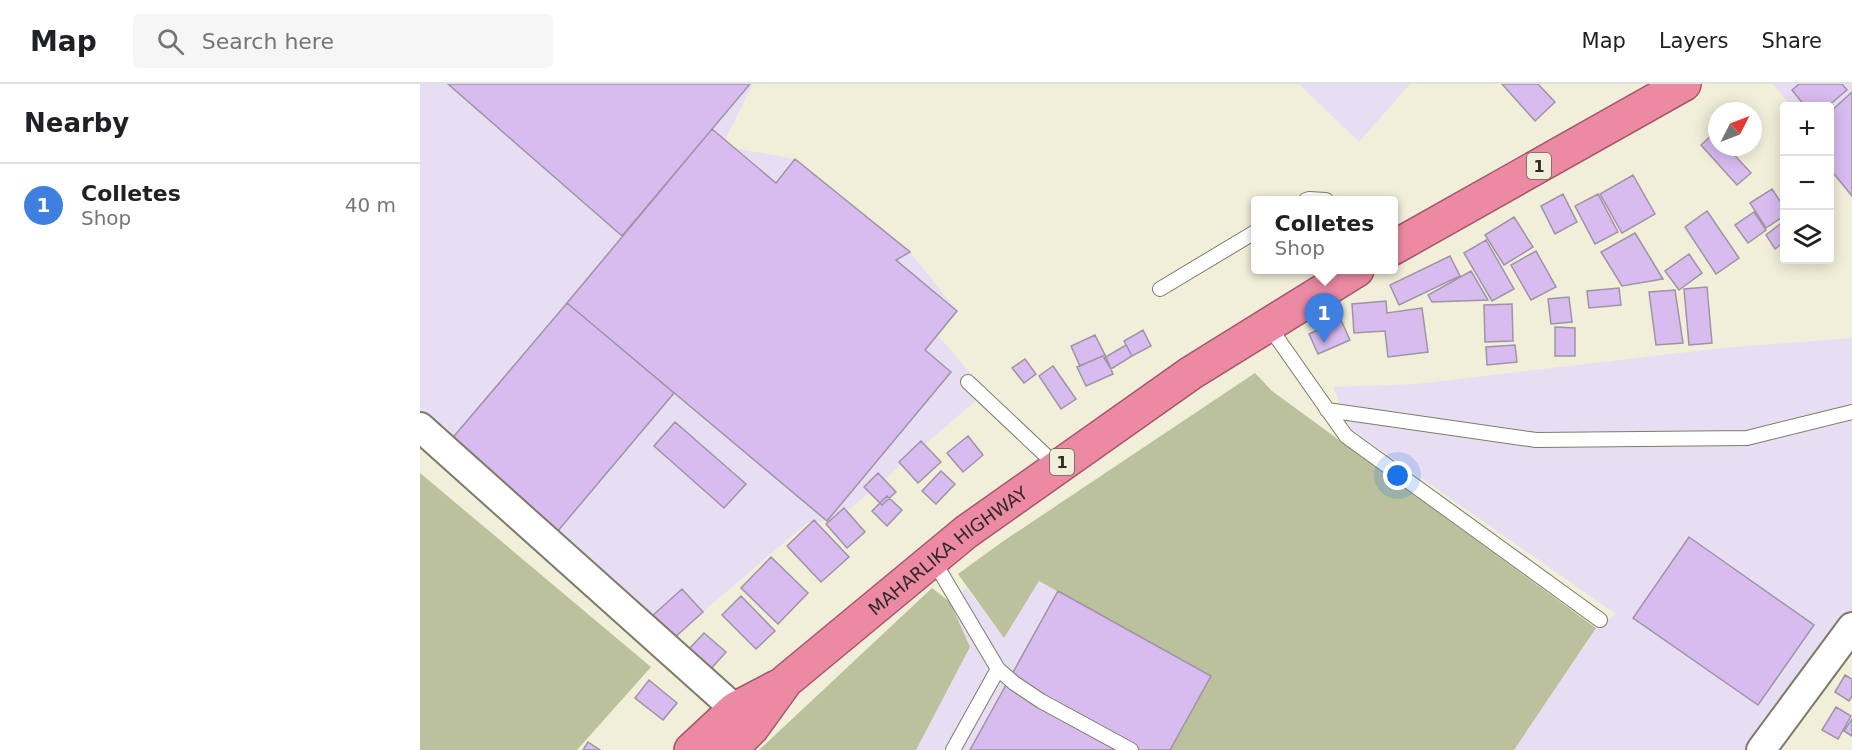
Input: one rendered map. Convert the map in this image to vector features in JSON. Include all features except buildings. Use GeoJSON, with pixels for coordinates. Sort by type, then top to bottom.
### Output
{"type":"FeatureCollection","features":[{"type":"Feature","properties":{"kind":"highway","name":"1"},"geometry":{"type":"LineString","coordinates":[[1398,245],[1684,84]]}},
{"type":"Feature","properties":{"kind":"highway","name":"MAHARLIKA HIGHWAY"},"geometry":{"type":"LineString","coordinates":[[691,750],[739,729],[786,681],[932,558],[1056,466],[1191,373],[1351,274]]}},
{"type":"Feature","properties":{"kind":"street"},"geometry":{"type":"LineString","coordinates":[[420,427],[739,729]]}},
{"type":"Feature","properties":{"kind":"street"},"geometry":{"type":"LineString","coordinates":[[1761,750],[1852,627]]}},
{"type":"Feature","properties":{"kind":"lane"},"geometry":{"type":"LineString","coordinates":[[1160,289],[1251,233]]}},
{"type":"Feature","properties":{"kind":"lane"},"geometry":{"type":"LineString","coordinates":[[1268,325],[1346,436],[1600,620]]}},
{"type":"Feature","properties":{"kind":"lane"},"geometry":{"type":"LineString","coordinates":[[968,382],[1056,466]]}},
{"type":"Feature","properties":{"kind":"lane"},"geometry":{"type":"LineString","coordinates":[[1327,410],[1536,440],[1747,438],[1852,412]]}},
{"type":"Feature","properties":{"kind":"lane"},"geometry":{"type":"LineString","coordinates":[[932,558],[998,669],[1014,683],[1041,700],[1131,750]]}},
{"type":"Feature","properties":{"kind":"lane"},"geometry":{"type":"LineString","coordinates":[[953,750],[998,669]]}},
{"type":"Feature","properties":{"kind":"shaded area"},"geometry":{"type":"Polygon","coordinates":[[[420,84],[753,84],[722,146],[795,159],[910,252],[957,311],[937,334],[986,392],[850,509],[827,521],[807,523],[671,639],[457,440],[420,410],[420,84]]]}},
{"type":"Feature","properties":{"kind":"shaded area"},"geometry":{"type":"Polygon","coordinates":[[[1299,84],[1410,84],[1359,142],[1299,84]]]}},
{"type":"Feature","properties":{"kind":"shaded area"},"geometry":{"type":"Polygon","coordinates":[[[1773,84],[1852,84],[1852,185],[1834,161],[1834,102],[1788,102],[1773,84]]]}},
{"type":"Feature","properties":{"kind":"shaded area"},"geometry":{"type":"Polygon","coordinates":[[[1852,338],[1852,623],[1758,750],[1514,750],[1596,628],[1616,614],[1351,429],[1333,387],[1417,384],[1721,348],[1852,338]]]}},
{"type":"Feature","properties":{"kind":"shaded area"},"geometry":{"type":"Polygon","coordinates":[[[1039,581],[1058,591],[1170,750],[916,750],[970,647],[950,602],[966,588],[1004,637],[1039,581]]]}},
{"type":"Feature","properties":{"kind":"green space"},"geometry":{"type":"Polygon","coordinates":[[[1255,373],[1272,391],[1596,628],[1514,750],[1170,750],[1210,676],[1039,581],[1004,638],[958,574],[1002,542],[1255,373]]]}},
{"type":"Feature","properties":{"kind":"green space"},"geometry":{"type":"Polygon","coordinates":[[[420,473],[651,667],[577,750],[420,750],[420,473]]]}},
{"type":"Feature","properties":{"kind":"green space"},"geometry":{"type":"Polygon","coordinates":[[[932,588],[950,602],[970,647],[916,750],[759,750],[932,588]]]}},
{"type":"Feature","properties":{"kind":"place","name":"Colletes"},"geometry":{"type":"Point","coordinates":[1324,343]}}]}
